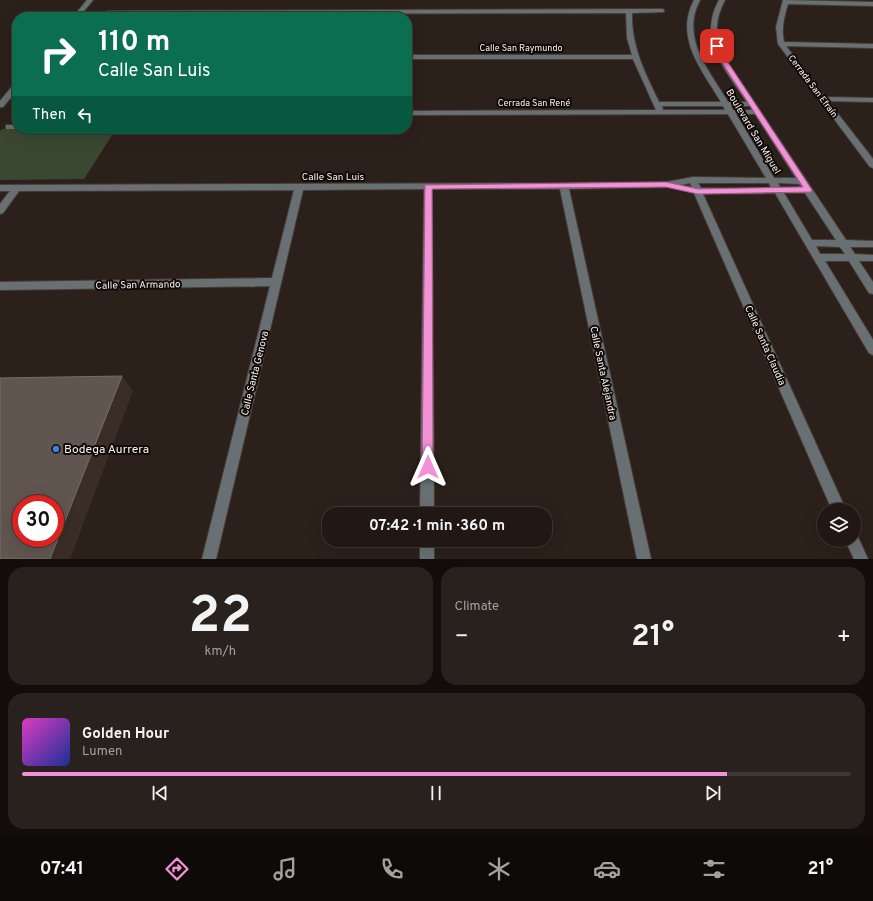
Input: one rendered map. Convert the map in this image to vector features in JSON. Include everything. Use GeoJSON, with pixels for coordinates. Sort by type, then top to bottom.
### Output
{"type":"FeatureCollection","features":[{"type":"Feature","properties":{"kind":"street"},"geometry":{"type":"LineString","coordinates":[[80,12],[90,0]]}},
{"type":"Feature","properties":{"kind":"street","name":"Boulevard San Miguel"},"geometry":{"type":"LineString","coordinates":[[697,0],[690,15],[690,35],[694,51],[873,350]]}},
{"type":"Feature","properties":{"kind":"street","name":"Boulevard San Miguel"},"geometry":{"type":"LineString","coordinates":[[722,0],[715,12],[712,22],[714,36],[722,58],[873,290]]}},
{"type":"Feature","properties":{"kind":"street"},"geometry":{"type":"LineString","coordinates":[[873,4],[786,1],[779,22],[779,36],[781,44],[873,46]]}},
{"type":"Feature","properties":{"kind":"street"},"geometry":{"type":"LineString","coordinates":[[629,11],[628,34],[636,57],[661,113]]}},
{"type":"Feature","properties":{"kind":"street"},"geometry":{"type":"LineString","coordinates":[[412,13],[662,11]]}},
{"type":"Feature","properties":{"kind":"street","name":"Cerrada San Efraín"},"geometry":{"type":"LineString","coordinates":[[781,44],[873,164]]}},
{"type":"Feature","properties":{"kind":"street","name":"Calle San Raymundo"},"geometry":{"type":"LineString","coordinates":[[412,57],[636,57]]}},
{"type":"Feature","properties":{"kind":"street"},"geometry":{"type":"LineString","coordinates":[[0,105],[12,92]]}},
{"type":"Feature","properties":{"kind":"street"},"geometry":{"type":"LineString","coordinates":[[823,99],[873,100]]}},
{"type":"Feature","properties":{"kind":"street","name":"Cerrada San René"},"geometry":{"type":"LineString","coordinates":[[657,104],[728,108],[758,112]]}},
{"type":"Feature","properties":{"kind":"street","name":"Cerrada San René"},"geometry":{"type":"LineString","coordinates":[[412,113],[661,113],[728,108],[753,104]]}},
{"type":"Feature","properties":{"kind":"street","name":"Calle San Luis"},"geometry":{"type":"LineString","coordinates":[[0,188],[299,188],[666,185],[693,180],[802,180]]}},
{"type":"Feature","properties":{"kind":"street","name":"Calle Santa Claudia"},"geometry":{"type":"LineString","coordinates":[[693,180],[836,503]]}},
{"type":"Feature","properties":{"kind":"street","name":"Calle San Luis"},"geometry":{"type":"LineString","coordinates":[[666,185],[698,191],[808,190]]}},
{"type":"Feature","properties":{"kind":"street","name":"Calle Santa Alejandra"},"geometry":{"type":"LineString","coordinates":[[564,186],[644,559]]}},
{"type":"Feature","properties":{"kind":"street"},"geometry":{"type":"LineString","coordinates":[[428,187],[428,507]]}},
{"type":"Feature","properties":{"kind":"street"},"geometry":{"type":"LineString","coordinates":[[0,211],[16,188]]}},
{"type":"Feature","properties":{"kind":"street","name":"Calle Santa Genova"},"geometry":{"type":"LineString","coordinates":[[209,559],[299,188]]}},
{"type":"Feature","properties":{"kind":"street"},"geometry":{"type":"LineString","coordinates":[[808,243],[873,244]]}},
{"type":"Feature","properties":{"kind":"street"},"geometry":{"type":"LineString","coordinates":[[817,257],[873,258]]}},
{"type":"Feature","properties":{"kind":"street","name":"Calle San Armando"},"geometry":{"type":"LineString","coordinates":[[0,286],[276,282]]}},
{"type":"Feature","properties":{"kind":"street"},"geometry":{"type":"LineString","coordinates":[[427,547],[427,559]]}},
{"type":"Feature","properties":{"kind":"street"},"geometry":{"type":"LineString","coordinates":[[855,547],[860,559]]}},
{"type":"Feature","properties":{"kind":"green space"},"geometry":{"type":"Polygon","coordinates":[[[2,129],[12,129],[12,134],[113,134],[84,179],[0,180],[0,131],[2,129]]]}},
{"type":"Feature","properties":{"kind":"building","name":"Bodega Aurrera"},"geometry":{"type":"Polygon","coordinates":[[[122,376],[64,523],[64,495],[12,495],[12,547],[55,547],[50,559],[0,559],[0,378],[122,376]]]}},
{"type":"Feature","properties":{"kind":"place","name":"Bodega Aurrera"},"geometry":{"type":"Point","coordinates":[56,449]}},
{"type":"Feature","properties":{"kind":"route"},"geometry":{"type":"LineString","coordinates":[[428,467],[428,187],[666,185],[698,191],[808,190],[722,58],[717,46]]}}]}
